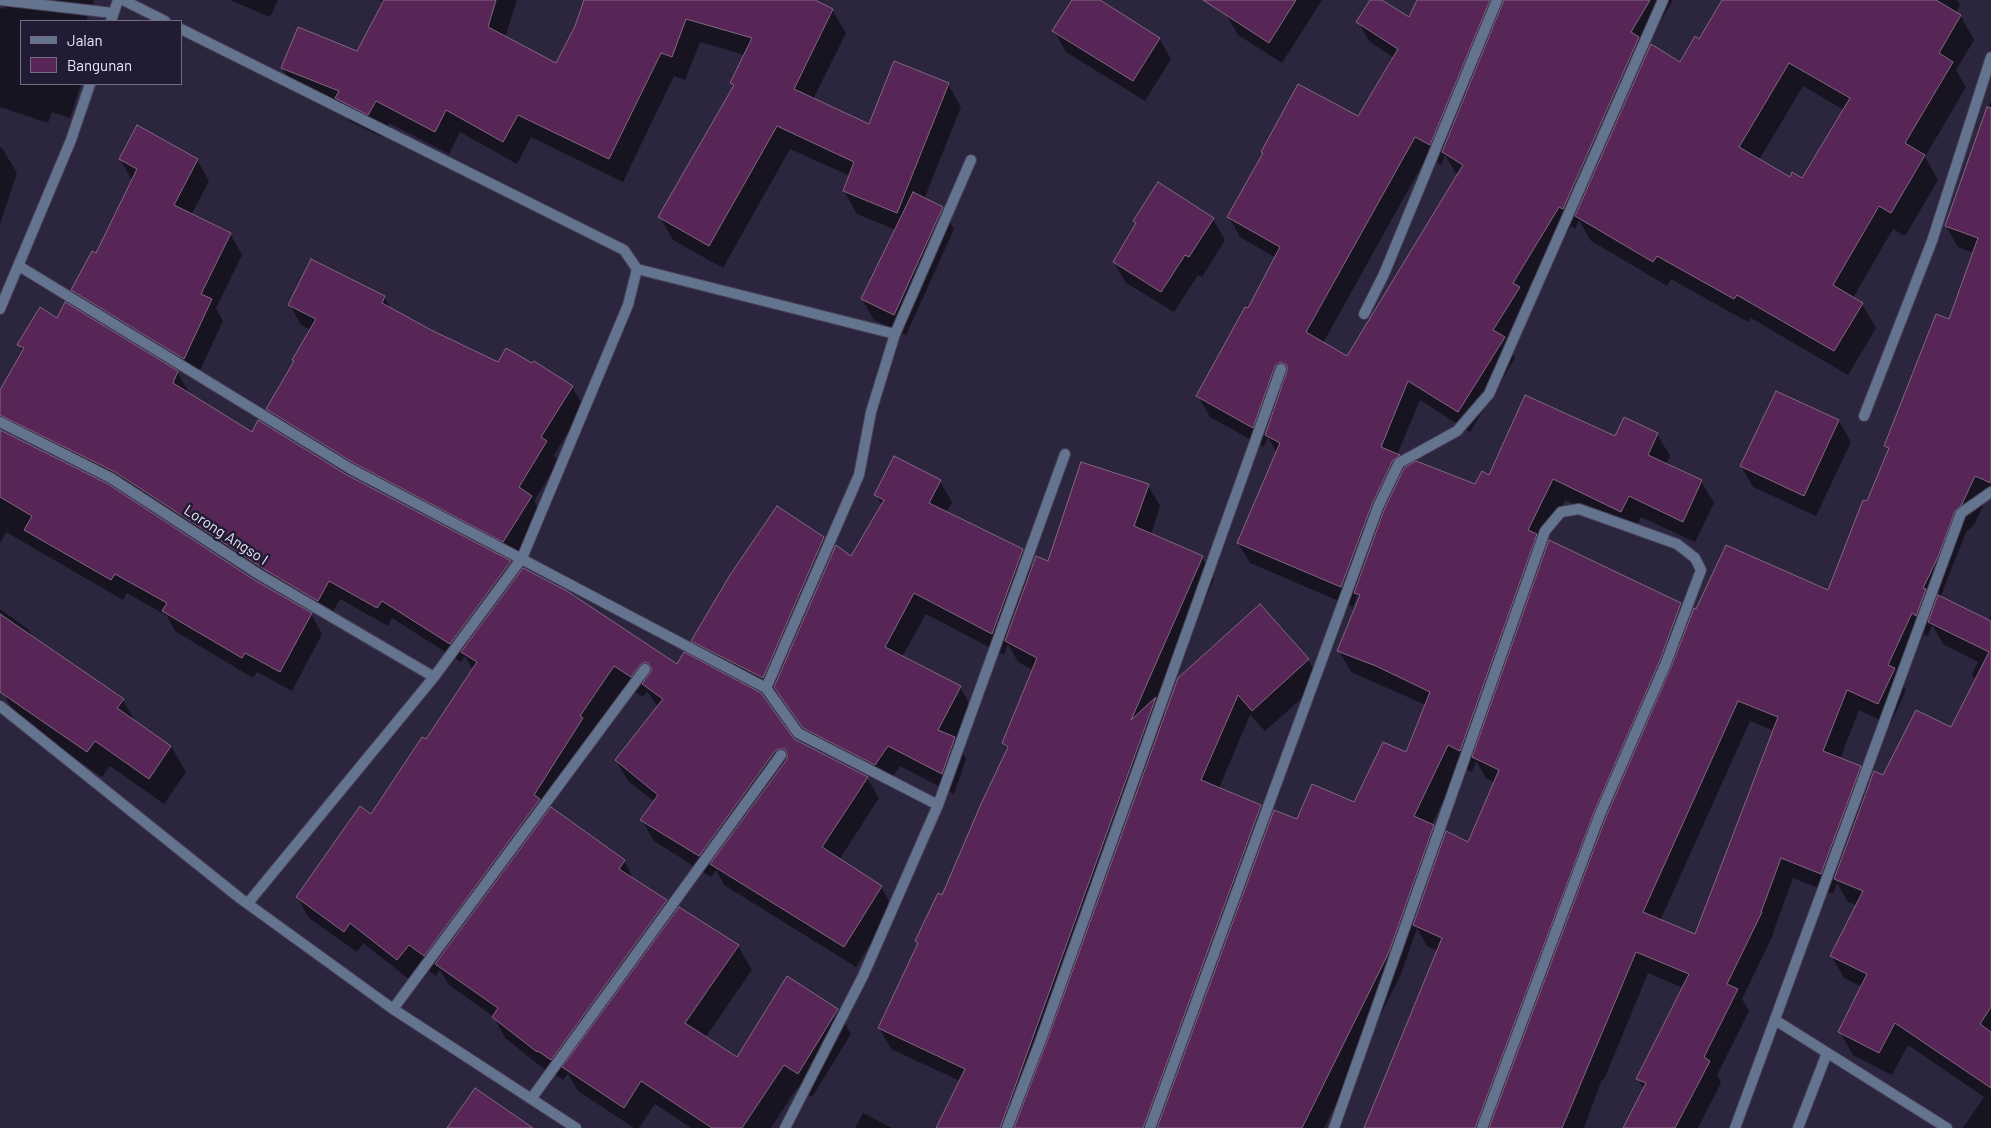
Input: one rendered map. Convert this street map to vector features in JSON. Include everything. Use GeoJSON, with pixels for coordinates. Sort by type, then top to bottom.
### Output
{"type":"FeatureCollection","features":[{"type":"Feature","properties":{"kind":"street"},"geometry":{"type":"LineString","coordinates":[[0,0],[112,17],[118,0]]}},
{"type":"Feature","properties":{"kind":"street"},"geometry":{"type":"LineString","coordinates":[[123,0],[163,20]]}},
{"type":"Feature","properties":{"kind":"street"},"geometry":{"type":"LineString","coordinates":[[1364,314],[1384,274],[1497,0]]}},
{"type":"Feature","properties":{"kind":"street"},"geometry":{"type":"LineString","coordinates":[[1150,1128],[1378,507],[1399,462],[1458,431],[1489,394],[1663,0]]}},
{"type":"Feature","properties":{"kind":"street"},"geometry":{"type":"LineString","coordinates":[[182,29],[624,250],[637,269],[895,334]]}},
{"type":"Feature","properties":{"kind":"street"},"geometry":{"type":"LineString","coordinates":[[1864,416],[1932,241],[1991,57]]}},
{"type":"Feature","properties":{"kind":"street"},"geometry":{"type":"LineString","coordinates":[[0,309],[70,140],[90,85]]}},
{"type":"Feature","properties":{"kind":"street"},"geometry":{"type":"LineString","coordinates":[[766,688],[859,476],[870,412],[895,334],[971,160]]}},
{"type":"Feature","properties":{"kind":"street"},"geometry":{"type":"LineString","coordinates":[[19,266],[352,469],[766,688],[798,733],[938,805]]}},
{"type":"Feature","properties":{"kind":"street"},"geometry":{"type":"LineString","coordinates":[[248,903],[434,677],[522,558],[628,305],[637,269]]}},
{"type":"Feature","properties":{"kind":"street"},"geometry":{"type":"LineString","coordinates":[[1007,1128],[1281,369]]}},
{"type":"Feature","properties":{"kind":"street","name":"Lorong Angso I"},"geometry":{"type":"LineString","coordinates":[[0,422],[111,478],[260,575],[434,677]]}},
{"type":"Feature","properties":{"kind":"street"},"geometry":{"type":"LineString","coordinates":[[785,1128],[863,976],[938,805],[1064,454]]}},
{"type":"Feature","properties":{"kind":"street"},"geometry":{"type":"LineString","coordinates":[[1736,1128],[1961,514],[1991,492]]}},
{"type":"Feature","properties":{"kind":"street"},"geometry":{"type":"LineString","coordinates":[[1334,1128],[1545,531],[1561,512],[1579,509],[1677,544],[1694,558],[1701,570],[1666,663],[1600,814],[1482,1128]]}},
{"type":"Feature","properties":{"kind":"street"},"geometry":{"type":"LineString","coordinates":[[393,1009],[645,669]]}},
{"type":"Feature","properties":{"kind":"street"},"geometry":{"type":"LineString","coordinates":[[0,706],[248,903],[393,1009],[576,1128]]}},
{"type":"Feature","properties":{"kind":"street"},"geometry":{"type":"LineString","coordinates":[[531,1099],[781,755]]}},
{"type":"Feature","properties":{"kind":"street"},"geometry":{"type":"LineString","coordinates":[[1775,1020],[1947,1128]]}},
{"type":"Feature","properties":{"kind":"street"},"geometry":{"type":"LineString","coordinates":[[1798,1128],[1827,1052]]}},
{"type":"Feature","properties":{"kind":"building"},"geometry":{"type":"Polygon","coordinates":[[[384,0],[496,0],[488,27],[556,63],[575,26],[584,0],[815,0],[833,9],[794,89],[869,124],[894,61],[949,83],[897,213],[843,191],[854,162],[777,126],[709,246],[658,217],[734,85],[730,83],[752,38],[686,19],[672,57],[661,53],[609,159],[518,115],[503,142],[446,110],[435,132],[376,101],[368,115],[335,98],[339,91],[281,68],[298,27],[357,51],[384,0]]]}},
{"type":"Feature","properties":{"kind":"building"},"geometry":{"type":"Polygon","coordinates":[[[1072,0],[1100,0],[1160,38],[1133,81],[1052,31],[1072,0]]]}},
{"type":"Feature","properties":{"kind":"building"},"geometry":{"type":"Polygon","coordinates":[[[1203,0],[1296,0],[1269,43],[1203,0]]]}},
{"type":"Feature","properties":{"kind":"building"},"geometry":{"type":"Polygon","coordinates":[[[1370,0],[1382,0],[1409,17],[1417,0],[1490,0],[1430,145],[1415,137],[1306,332],[1347,356],[1463,165],[1442,152],[1504,0],[1650,0],[1631,32],[1639,37],[1563,209],[1559,207],[1513,283],[1520,287],[1493,330],[1505,337],[1458,412],[1408,381],[1381,447],[1400,455],[1393,460],[1372,504],[1341,587],[1237,543],[1280,443],[1265,435],[1287,371],[1287,365],[1280,362],[1275,366],[1253,428],[1196,396],[1245,307],[1248,308],[1280,247],[1227,217],[1263,153],[1261,152],[1298,84],[1358,116],[1398,49],[1356,22],[1370,0]]]}},
{"type":"Feature","properties":{"kind":"building"},"geometry":{"type":"Polygon","coordinates":[[[1722,0],[1936,0],[1961,15],[1939,53],[1953,62],[1905,143],[1925,155],[1891,213],[1879,206],[1833,285],[1863,303],[1834,351],[1737,295],[1734,299],[1657,256],[1653,262],[1575,216],[1651,44],[1680,62],[1695,36],[1699,39],[1722,0]],[[1789,63],[1739,147],[1790,177],[1792,172],[1802,178],[1850,98],[1789,63]]]}},
{"type":"Feature","properties":{"kind":"building"},"geometry":{"type":"Polygon","coordinates":[[[1987,107],[1991,108],[1991,483],[1975,476],[1962,504],[1955,511],[1938,557],[1923,588],[1926,589],[1916,616],[1912,613],[1888,665],[1895,668],[1878,704],[1847,690],[1823,751],[1861,766],[1821,874],[1781,858],[1762,912],[1727,984],[1738,989],[1704,1057],[1710,1061],[1675,1128],[1623,1128],[1646,1083],[1636,1079],[1689,974],[1636,952],[1562,1128],[1489,1128],[1606,817],[1672,665],[1694,608],[1696,609],[1726,545],[1828,590],[1863,500],[1867,501],[1889,448],[1884,446],[1936,314],[1949,319],[1978,238],[1945,226],[1987,107]],[[1738,701],[1643,912],[1695,934],[1778,717],[1738,701]]]}},
{"type":"Feature","properties":{"kind":"building"},"geometry":{"type":"Polygon","coordinates":[[[137,125],[198,159],[174,205],[231,233],[201,294],[212,299],[184,359],[71,290],[92,251],[96,253],[137,169],[119,159],[137,125]]]}},
{"type":"Feature","properties":{"kind":"building"},"geometry":{"type":"Polygon","coordinates":[[[1158,182],[1214,218],[1189,257],[1185,255],[1161,292],[1113,262],[1136,223],[1133,221],[1158,182]]]}},
{"type":"Feature","properties":{"kind":"building"},"geometry":{"type":"Polygon","coordinates":[[[913,192],[943,207],[894,315],[861,299],[913,192]]]}},
{"type":"Feature","properties":{"kind":"building"},"geometry":{"type":"Polygon","coordinates":[[[311,259],[385,296],[382,303],[431,330],[498,362],[506,348],[532,363],[534,361],[573,386],[541,437],[547,441],[519,487],[532,496],[503,542],[354,463],[266,409],[316,319],[288,305],[311,259]]]}},
{"type":"Feature","properties":{"kind":"building"},"geometry":{"type":"Polygon","coordinates":[[[65,302],[178,371],[173,383],[252,432],[258,420],[347,475],[511,561],[450,644],[382,601],[377,608],[329,581],[318,601],[264,569],[115,472],[0,415],[0,390],[24,348],[17,345],[40,307],[57,318],[65,302]]]}},
{"type":"Feature","properties":{"kind":"building"},"geometry":{"type":"Polygon","coordinates":[[[1776,391],[1839,420],[1804,496],[1740,466],[1776,391]]]}},
{"type":"Feature","properties":{"kind":"building"},"geometry":{"type":"Polygon","coordinates":[[[1525,395],[1615,436],[1624,417],[1658,433],[1648,455],[1702,480],[1683,522],[1629,496],[1621,512],[1553,479],[1528,530],[1537,534],[1460,751],[1448,745],[1414,816],[1434,825],[1389,952],[1302,1128],[1157,1128],[1274,810],[1297,819],[1312,784],[1354,802],[1383,742],[1406,752],[1430,692],[1376,666],[1337,651],[1360,595],[1354,593],[1384,510],[1404,468],[1416,461],[1475,484],[1482,471],[1489,475],[1525,395]]]}},
{"type":"Feature","properties":{"kind":"building"},"geometry":{"type":"Polygon","coordinates":[[[0,430],[108,484],[256,581],[312,613],[280,672],[245,653],[242,658],[162,611],[167,603],[115,574],[111,580],[24,530],[32,516],[0,497],[0,430]]]}},
{"type":"Feature","properties":{"kind":"building"},"geometry":{"type":"Polygon","coordinates":[[[894,456],[941,480],[929,503],[1023,549],[992,634],[914,593],[885,647],[961,686],[938,730],[955,737],[942,774],[888,746],[875,765],[803,728],[774,687],[836,545],[851,556],[884,500],[874,495],[894,456]]]}},
{"type":"Feature","properties":{"kind":"building"},"geometry":{"type":"Polygon","coordinates":[[[1081,462],[1149,484],[1134,526],[1203,556],[1131,720],[1156,697],[1000,1128],[936,1128],[965,1069],[878,1028],[918,943],[915,941],[938,893],[942,895],[1008,747],[1002,743],[1037,658],[1005,641],[1036,556],[1048,561],[1081,462]]]}},
{"type":"Feature","properties":{"kind":"building"},"geometry":{"type":"Polygon","coordinates":[[[777,506],[824,537],[763,678],[691,641],[730,575],[777,506]]]}},
{"type":"Feature","properties":{"kind":"building"},"geometry":{"type":"Polygon","coordinates":[[[1549,540],[1681,603],[1660,660],[1594,812],[1475,1128],[1364,1128],[1442,938],[1413,925],[1446,831],[1468,842],[1499,770],[1472,757],[1549,540]]]}},
{"type":"Feature","properties":{"kind":"building"},"geometry":{"type":"Polygon","coordinates":[[[523,568],[567,591],[677,664],[684,652],[761,693],[794,739],[868,777],[822,847],[882,886],[844,947],[710,864],[787,759],[785,749],[775,751],[699,856],[640,820],[658,795],[615,760],[663,699],[642,684],[652,670],[649,664],[645,662],[640,665],[631,677],[614,666],[580,716],[583,718],[534,795],[540,799],[424,956],[409,945],[397,960],[350,923],[344,932],[296,897],[360,806],[371,814],[422,737],[426,739],[477,662],[461,652],[523,568]]]}},
{"type":"Feature","properties":{"kind":"building"},"geometry":{"type":"Polygon","coordinates":[[[1938,595],[1991,621],[1991,1007],[1980,1024],[1991,1032],[1991,1088],[1895,1023],[1879,1053],[1838,1032],[1867,974],[1830,956],[1863,891],[1834,879],[1874,771],[1883,775],[1916,710],[1951,727],[1989,652],[1928,622],[1938,595]]]}},
{"type":"Feature","properties":{"kind":"building"},"geometry":{"type":"Polygon","coordinates":[[[1260,604],[1309,659],[1252,711],[1238,695],[1201,780],[1261,805],[1143,1128],[1014,1128],[1178,678],[1260,604]]]}},
{"type":"Feature","properties":{"kind":"building"},"geometry":{"type":"Polygon","coordinates":[[[0,614],[124,699],[117,708],[171,746],[149,779],[95,741],[87,752],[0,692],[0,614]]]}},
{"type":"Feature","properties":{"kind":"building"},"geometry":{"type":"Polygon","coordinates":[[[551,807],[625,860],[619,869],[667,900],[551,1060],[537,1052],[492,1017],[498,1008],[435,964],[551,807]]]}},
{"type":"Feature","properties":{"kind":"building"},"geometry":{"type":"Polygon","coordinates":[[[679,907],[739,945],[685,1023],[737,1057],[787,976],[838,1009],[798,1074],[784,1065],[742,1128],[712,1128],[641,1081],[624,1108],[562,1067],[679,907]]]}},
{"type":"Feature","properties":{"kind":"building"},"geometry":{"type":"Polygon","coordinates":[[[475,1088],[533,1128],[447,1128],[475,1088]]]}}]}
